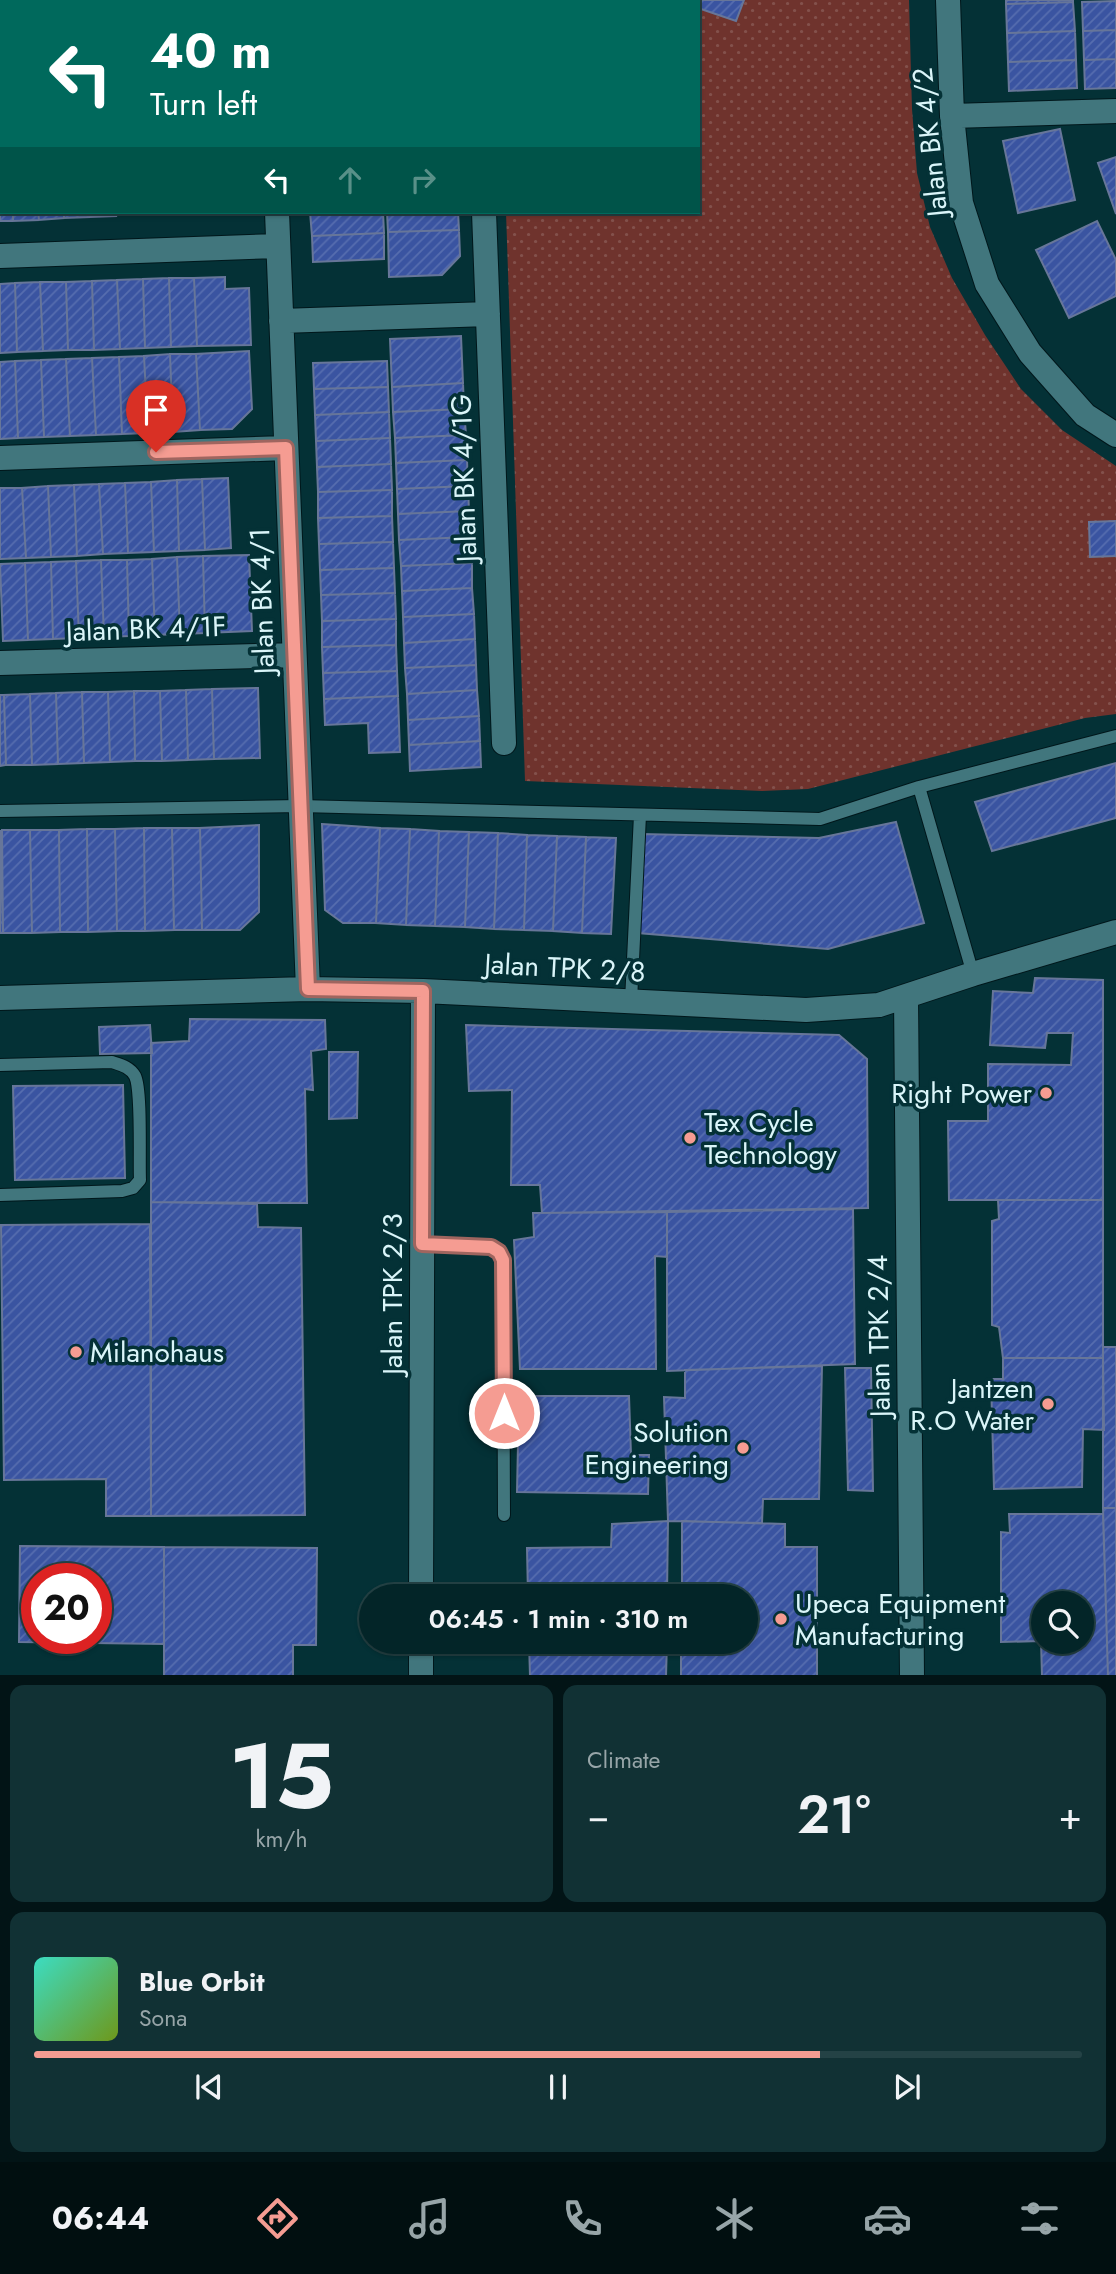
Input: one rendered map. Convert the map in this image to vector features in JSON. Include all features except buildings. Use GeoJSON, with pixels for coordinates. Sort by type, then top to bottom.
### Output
{"type":"FeatureCollection","features":[{"type":"Feature","properties":{"kind":"street","name":"Jalan BK 4/2"},"geometry":{"type":"LineString","coordinates":[[948,0],[951,116],[961,203],[987,284],[1030,353],[1085,415],[1116,435]]}},
{"type":"Feature","properties":{"kind":"street"},"geometry":{"type":"LineString","coordinates":[[951,116],[1116,111]]}},
{"type":"Feature","properties":{"kind":"street","name":"Jalan BK 4/1"},"geometry":{"type":"LineString","coordinates":[[277,214],[308,989]]}},
{"type":"Feature","properties":{"kind":"street","name":"Jalan BK 4/1G"},"geometry":{"type":"LineString","coordinates":[[484,214],[504,743]]}},
{"type":"Feature","properties":{"kind":"street"},"geometry":{"type":"LineString","coordinates":[[0,256],[278,246]]}},
{"type":"Feature","properties":{"kind":"street"},"geometry":{"type":"LineString","coordinates":[[281,321],[488,314]]}},
{"type":"Feature","properties":{"kind":"street"},"geometry":{"type":"LineString","coordinates":[[0,458],[286,448]]}},
{"type":"Feature","properties":{"kind":"street","name":"Jalan BK 4/1F"},"geometry":{"type":"LineString","coordinates":[[0,663],[294,654]]}},
{"type":"Feature","properties":{"kind":"street","name":"Jalan TPK 2/8"},"geometry":{"type":"LineString","coordinates":[[0,998],[308,989],[423,991],[806,1010],[879,1005],[1116,932]]}},
{"type":"Feature","properties":{"kind":"street","name":"Jalan TPK 2/3"},"geometry":{"type":"LineString","coordinates":[[421,1584],[423,991]]}},
{"type":"Feature","properties":{"kind":"street","name":"Jalan TPK 2/4"},"geometry":{"type":"LineString","coordinates":[[906,996],[912,1675]]}},
{"type":"Feature","properties":{"kind":"street"},"geometry":{"type":"LineString","coordinates":[[421,1654],[421,1675]]}},
{"type":"Feature","properties":{"kind":"lane"},"geometry":{"type":"LineString","coordinates":[[0,811],[300,806],[820,819],[919,787],[1116,736]]}},
{"type":"Feature","properties":{"kind":"lane"},"geometry":{"type":"LineString","coordinates":[[919,787],[973,974]]}},
{"type":"Feature","properties":{"kind":"lane"},"geometry":{"type":"LineString","coordinates":[[631,1001],[640,815]]}},
{"type":"Feature","properties":{"kind":"lane"},"geometry":{"type":"LineString","coordinates":[[0,1065],[112,1062],[129,1068],[136,1078],[138,1095],[140,1180],[133,1188],[122,1191],[0,1195]]}},
{"type":"Feature","properties":{"kind":"lane"},"geometry":{"type":"LineString","coordinates":[[422,1244],[491,1247],[499,1252],[503,1260],[504,1515]]}},
{"type":"Feature","properties":{"kind":"shaded area"},"geometry":{"type":"Polygon","coordinates":[[[700,0],[909,0],[917,173],[930,227],[952,278],[1021,389],[1062,430],[1116,466],[1116,714],[1085,718],[808,789],[762,791],[525,781],[506,214],[700,214],[700,0]]]}},
{"type":"Feature","properties":{"kind":"place","name":"Right Power"},"geometry":{"type":"Point","coordinates":[1046,1093]}},
{"type":"Feature","properties":{"kind":"place","name":"Tex Cycle Technology"},"geometry":{"type":"Point","coordinates":[690,1138]}},
{"type":"Feature","properties":{"kind":"place","name":"Milanohaus"},"geometry":{"type":"Point","coordinates":[76,1352]}},
{"type":"Feature","properties":{"kind":"place","name":"Jantzen R.O Water"},"geometry":{"type":"Point","coordinates":[1048,1404]}},
{"type":"Feature","properties":{"kind":"place","name":"Solution Engineering"},"geometry":{"type":"Point","coordinates":[743,1448]}},
{"type":"Feature","properties":{"kind":"place","name":"Upeca Equipment Manufacturing"},"geometry":{"type":"Point","coordinates":[781,1619]}},
{"type":"Feature","properties":{"kind":"route"},"geometry":{"type":"LineString","coordinates":[[156,452],[286,448],[308,989],[423,991],[422,1244],[491,1247],[499,1252],[503,1260],[504,1413]]}}]}
